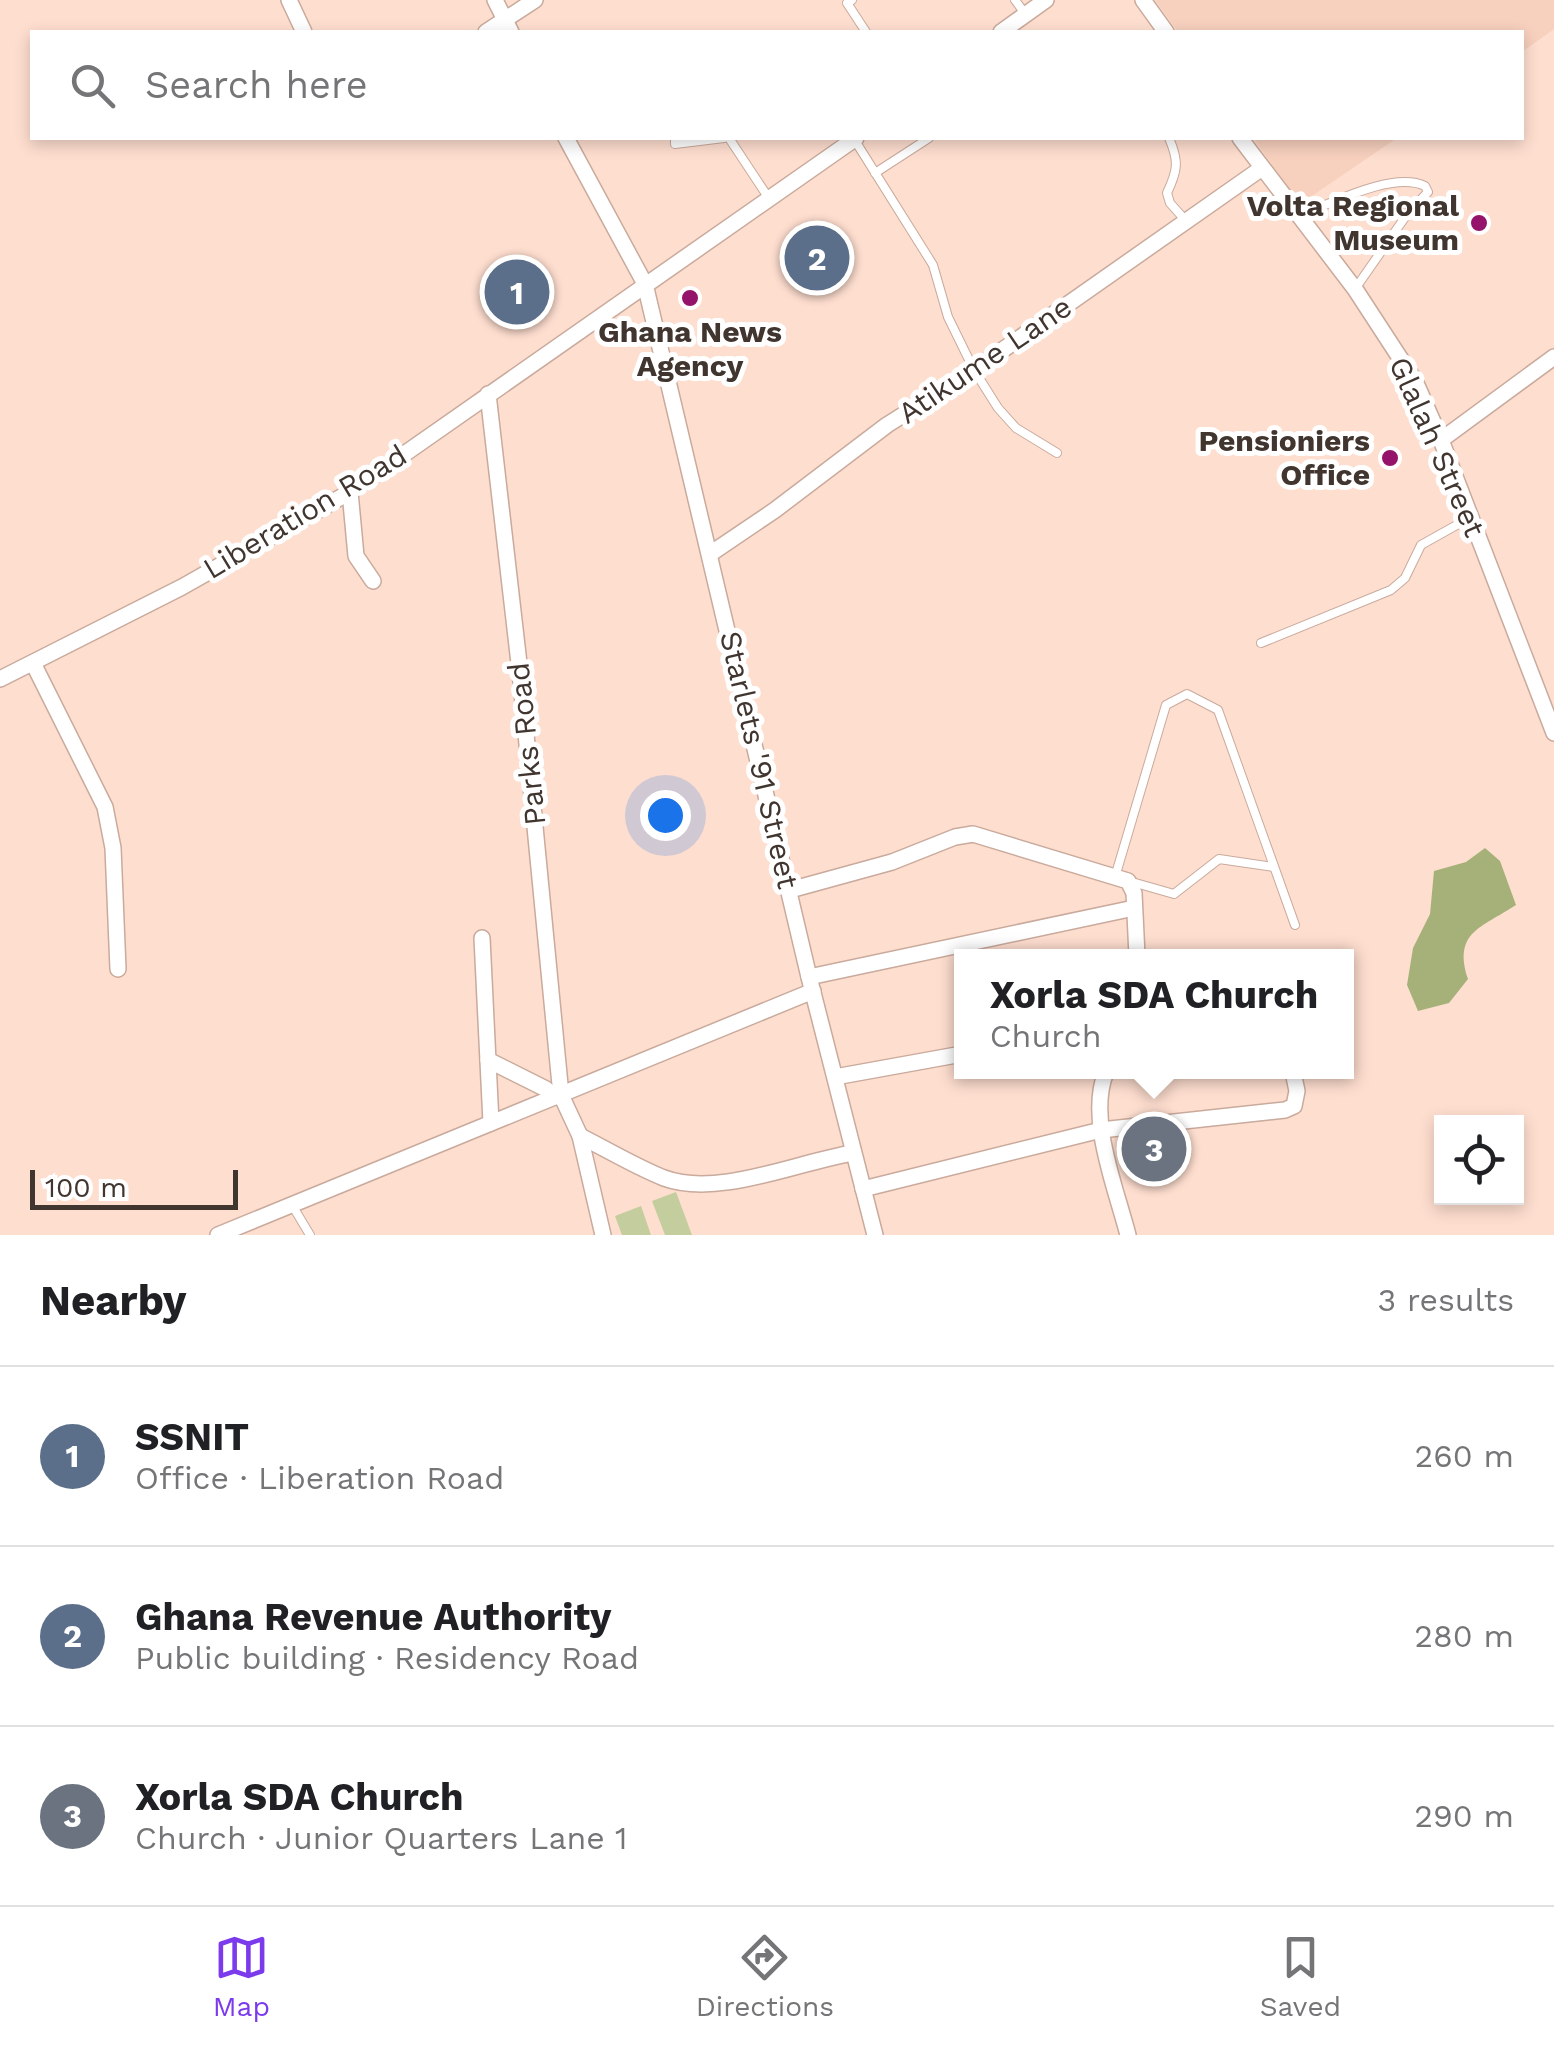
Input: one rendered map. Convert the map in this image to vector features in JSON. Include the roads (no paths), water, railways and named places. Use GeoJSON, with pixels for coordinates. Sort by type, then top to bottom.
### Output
{"type":"FeatureCollection","features":[{"type":"Feature","properties":{"kind":"street"},"geometry":{"type":"LineString","coordinates":[[289,0],[303,30]]}},
{"type":"Feature","properties":{"kind":"street"},"geometry":{"type":"LineString","coordinates":[[495,0],[508,27],[536,0]]}},
{"type":"Feature","properties":{"kind":"street"},"geometry":{"type":"LineString","coordinates":[[1004,30],[1046,0]]}},
{"type":"Feature","properties":{"kind":"street"},"geometry":{"type":"LineString","coordinates":[[1143,0],[1165,30]]}},
{"type":"Feature","properties":{"kind":"street","name":"Starlets '91 Street"},"geometry":{"type":"LineString","coordinates":[[567,140],[645,284],[811,984],[875,1235]]}},
{"type":"Feature","properties":{"kind":"street","name":"Liberation Road"},"geometry":{"type":"LineString","coordinates":[[0,679],[182,587],[350,492],[852,140]]}},
{"type":"Feature","properties":{"kind":"street","name":"Glalah Street"},"geometry":{"type":"LineString","coordinates":[[1241,140],[1355,289],[1414,382],[1441,440],[1554,733]]}},
{"type":"Feature","properties":{"kind":"street","name":"Atikume Lane"},"geometry":{"type":"LineString","coordinates":[[710,554],[776,510],[887,425],[974,370],[1262,168]]}},
{"type":"Feature","properties":{"kind":"street"},"geometry":{"type":"LineString","coordinates":[[1441,440],[1554,357]]}},
{"type":"Feature","properties":{"kind":"street","name":"Parks Road"},"geometry":{"type":"LineString","coordinates":[[488,394],[520,672],[558,1096]]}},
{"type":"Feature","properties":{"kind":"street"},"geometry":{"type":"LineString","coordinates":[[350,492],[356,556],[373,580]]}},
{"type":"Feature","properties":{"kind":"street"},"geometry":{"type":"LineString","coordinates":[[33,662],[105,807],[113,848],[118,968]]}},
{"type":"Feature","properties":{"kind":"street"},"geometry":{"type":"LineString","coordinates":[[790,890],[892,862],[955,837],[973,834],[1121,879],[1134,893],[1137,949]]}},
{"type":"Feature","properties":{"kind":"street"},"geometry":{"type":"LineString","coordinates":[[960,949],[1134,908]]}},
{"type":"Feature","properties":{"kind":"street"},"geometry":{"type":"LineString","coordinates":[[482,938],[491,1123]]}},
{"type":"Feature","properties":{"kind":"street"},"geometry":{"type":"LineString","coordinates":[[218,1235],[558,1096],[811,984],[954,950]]}},
{"type":"Feature","properties":{"kind":"street"},"geometry":{"type":"LineString","coordinates":[[834,1077],[954,1055]]}},
{"type":"Feature","properties":{"kind":"street"},"geometry":{"type":"LineString","coordinates":[[488,1060],[558,1096],[580,1136],[603,1235]]}},
{"type":"Feature","properties":{"kind":"street"},"geometry":{"type":"LineString","coordinates":[[1104,1079],[1099,1101],[1101,1130],[1128,1235]]}},
{"type":"Feature","properties":{"kind":"street"},"geometry":{"type":"LineString","coordinates":[[862,1189],[1101,1130],[1285,1110],[1294,1106],[1294,1079]]}},
{"type":"Feature","properties":{"kind":"street"},"geometry":{"type":"LineString","coordinates":[[580,1136],[665,1178],[693,1184],[725,1184],[854,1152]]}},
{"type":"Feature","properties":{"kind":"lane"},"geometry":{"type":"LineString","coordinates":[[1015,0],[1026,15]]}},
{"type":"Feature","properties":{"kind":"lane"},"geometry":{"type":"LineString","coordinates":[[848,1],[865,30]]}},
{"type":"Feature","properties":{"kind":"lane"},"geometry":{"type":"LineString","coordinates":[[675,140],[675,144],[710,140]]}},
{"type":"Feature","properties":{"kind":"lane"},"geometry":{"type":"LineString","coordinates":[[728,140],[768,197]]}},
{"type":"Feature","properties":{"kind":"lane"},"geometry":{"type":"LineString","coordinates":[[856,140],[933,265],[948,317],[998,408],[1016,428],[1058,452]]}},
{"type":"Feature","properties":{"kind":"lane"},"geometry":{"type":"LineString","coordinates":[[875,173],[925,140]]}},
{"type":"Feature","properties":{"kind":"lane"},"geometry":{"type":"LineString","coordinates":[[1171,140],[1179,160],[1178,172],[1167,193],[1170,203],[1186,221]]}},
{"type":"Feature","properties":{"kind":"lane"},"geometry":{"type":"LineString","coordinates":[[1301,216],[1402,181],[1425,186],[1428,192],[1408,213],[1355,289]]}},
{"type":"Feature","properties":{"kind":"lane"},"geometry":{"type":"LineString","coordinates":[[1261,643],[1391,590],[1405,578],[1421,545],[1471,516]]}},
{"type":"Feature","properties":{"kind":"lane"},"geometry":{"type":"LineString","coordinates":[[1274,867],[1219,859],[1174,894],[1121,879],[1166,706],[1187,694],[1218,710],[1295,925]]}},
{"type":"Feature","properties":{"kind":"lane"},"geometry":{"type":"LineString","coordinates":[[292,1204],[310,1235]]}},
{"type":"Feature","properties":{"kind":"place","name":"Volta Regional Museum"},"geometry":{"type":"Point","coordinates":[1479,223]}},
{"type":"Feature","properties":{"kind":"place","name":"Ghana Revenue Authority"},"geometry":{"type":"Point","coordinates":[817,258]}},
{"type":"Feature","properties":{"kind":"place","name":"SSNIT"},"geometry":{"type":"Point","coordinates":[517,292]}},
{"type":"Feature","properties":{"kind":"place","name":"Ghana News Agency"},"geometry":{"type":"Point","coordinates":[690,298]}},
{"type":"Feature","properties":{"kind":"place","name":"Pensioniers Office"},"geometry":{"type":"Point","coordinates":[1390,458]}},
{"type":"Feature","properties":{"kind":"place","name":"Xorla SDA Church"},"geometry":{"type":"Point","coordinates":[1154,1149]}}]}
